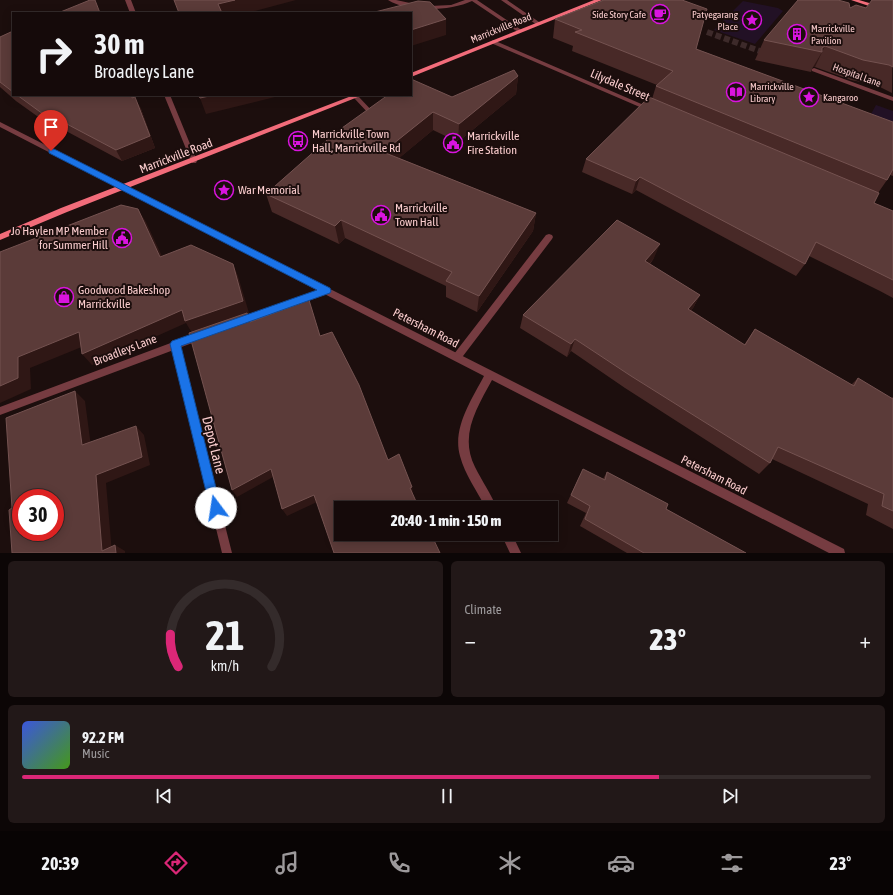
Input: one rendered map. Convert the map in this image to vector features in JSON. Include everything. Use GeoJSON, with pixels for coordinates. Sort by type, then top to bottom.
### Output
{"type":"FeatureCollection","features":[{"type":"Feature","properties":{"kind":"main road","name":"Marrickville Road"},"geometry":{"type":"LineString","coordinates":[[412,75],[599,0]]}},
{"type":"Feature","properties":{"kind":"main road"},"geometry":{"type":"LineString","coordinates":[[856,3],[893,12]]}},
{"type":"Feature","properties":{"kind":"main road","name":"Marrickville Road"},"geometry":{"type":"LineString","coordinates":[[0,237],[358,96]]}},
{"type":"Feature","properties":{"kind":"street"},"geometry":{"type":"LineString","coordinates":[[128,0],[133,12]]}},
{"type":"Feature","properties":{"kind":"street"},"geometry":{"type":"LineString","coordinates":[[391,0],[407,5],[428,7],[448,6],[470,0]]}},
{"type":"Feature","properties":{"kind":"street"},"geometry":{"type":"LineString","coordinates":[[474,0],[520,31]]}},
{"type":"Feature","properties":{"kind":"street"},"geometry":{"type":"LineString","coordinates":[[504,0],[539,24]]}},
{"type":"Feature","properties":{"kind":"street","name":"Lilydale Street"},"geometry":{"type":"LineString","coordinates":[[493,42],[662,114]]}},
{"type":"Feature","properties":{"kind":"street","name":"Hospital Lane"},"geometry":{"type":"LineString","coordinates":[[814,70],[893,99]]}},
{"type":"Feature","properties":{"kind":"street"},"geometry":{"type":"LineString","coordinates":[[167,96],[194,161]]}},
{"type":"Feature","properties":{"kind":"street"},"geometry":{"type":"LineString","coordinates":[[358,96],[372,114]]}},
{"type":"Feature","properties":{"kind":"street","name":"Petersham Road"},"geometry":{"type":"LineString","coordinates":[[0,124],[840,553]]}},
{"type":"Feature","properties":{"kind":"street"},"geometry":{"type":"LineString","coordinates":[[457,357],[549,238]]}},
{"type":"Feature","properties":{"kind":"street"},"geometry":{"type":"LineString","coordinates":[[233,324],[327,291]]}},
{"type":"Feature","properties":{"kind":"street","name":"Broadleys Lane"},"geometry":{"type":"LineString","coordinates":[[0,411],[211,331]]}},
{"type":"Feature","properties":{"kind":"street","name":"Depot Lane"},"geometry":{"type":"LineString","coordinates":[[175,344],[227,553]]}},
{"type":"Feature","properties":{"kind":"street"},"geometry":{"type":"LineString","coordinates":[[488,501],[464,455],[464,432],[469,416],[490,374]]}},
{"type":"Feature","properties":{"kind":"street"},"geometry":{"type":"LineString","coordinates":[[510,541],[516,553]]}},
{"type":"Feature","properties":{"kind":"shaded area"},"geometry":{"type":"Polygon","coordinates":[[[743,1],[778,8],[783,11],[755,44],[714,30],[743,1]]]}},
{"type":"Feature","properties":{"kind":"shaded area"},"geometry":{"type":"Polygon","coordinates":[[[876,105],[893,111],[893,144],[861,132],[876,105]]]}},
{"type":"Feature","properties":{"kind":"building"},"geometry":{"type":"Polygon","coordinates":[[[90,0],[95,0],[100,12],[60,12],[90,0]]]}},
{"type":"Feature","properties":{"kind":"building"},"geometry":{"type":"Polygon","coordinates":[[[174,0],[235,0],[218,4],[222,12],[179,12],[174,0]]]}},
{"type":"Feature","properties":{"kind":"building","name":"Marrickville Library"},"geometry":{"type":"Polygon","coordinates":[[[604,0],[682,0],[707,9],[696,49],[893,122],[893,169],[887,180],[656,86],[673,71],[575,32],[582,30],[555,19],[604,0]]]}},
{"type":"Feature","properties":{"kind":"building"},"geometry":{"type":"Polygon","coordinates":[[[798,0],[838,0],[849,3],[850,8],[856,5],[866,8],[872,0],[893,0],[893,67],[863,60],[825,46],[822,48],[822,52],[764,40],[798,0]]]}},
{"type":"Feature","properties":{"kind":"building"},"geometry":{"type":"Polygon","coordinates":[[[418,1],[430,2],[446,19],[412,30],[412,12],[375,12],[418,1]]]}},
{"type":"Feature","properties":{"kind":"building"},"geometry":{"type":"Polygon","coordinates":[[[12,31],[12,91],[0,82],[0,37],[12,31]]]}},
{"type":"Feature","properties":{"kind":"building"},"geometry":{"type":"Polygon","coordinates":[[[514,70],[518,76],[459,124],[433,112],[383,152],[536,213],[479,296],[446,281],[452,272],[341,220],[335,226],[266,194],[335,133],[387,96],[412,96],[412,79],[452,97],[514,70]]]}},
{"type":"Feature","properties":{"kind":"building"},"geometry":{"type":"Polygon","coordinates":[[[18,96],[132,96],[132,98],[135,97],[150,136],[116,150],[46,113],[43,114],[18,96]]]}},
{"type":"Feature","properties":{"kind":"building"},"geometry":{"type":"Polygon","coordinates":[[[199,96],[209,96],[200,98],[199,96]]]}},
{"type":"Feature","properties":{"kind":"building"},"geometry":{"type":"Polygon","coordinates":[[[649,97],[879,193],[874,203],[893,211],[893,280],[816,242],[805,264],[640,177],[636,181],[586,159],[649,97]]]}},
{"type":"Feature","properties":{"kind":"building"},"geometry":{"type":"Polygon","coordinates":[[[121,205],[138,209],[160,257],[191,245],[233,264],[243,301],[185,321],[182,310],[82,354],[79,332],[18,357],[18,378],[0,386],[0,252],[121,205]]]}},
{"type":"Feature","properties":{"kind":"building"},"geometry":{"type":"Polygon","coordinates":[[[617,220],[660,244],[645,261],[700,295],[688,309],[745,345],[755,329],[854,386],[858,378],[893,399],[893,511],[882,506],[884,494],[778,447],[770,463],[575,339],[571,344],[523,315],[617,220]]]}},
{"type":"Feature","properties":{"kind":"building"},"geometry":{"type":"Polygon","coordinates":[[[309,300],[320,336],[332,332],[359,385],[388,460],[399,454],[412,487],[410,488],[416,501],[334,501],[334,541],[434,541],[440,553],[334,553],[314,495],[282,509],[271,469],[232,490],[189,333],[247,313],[250,322],[309,300]]]}},
{"type":"Feature","properties":{"kind":"building"},"geometry":{"type":"Polygon","coordinates":[[[75,391],[82,445],[136,426],[142,457],[96,475],[102,551],[115,545],[116,553],[12,553],[9,510],[12,508],[6,418],[75,391]]]}},
{"type":"Feature","properties":{"kind":"building"},"geometry":{"type":"Polygon","coordinates":[[[583,469],[605,480],[607,472],[668,504],[666,509],[746,553],[644,553],[585,519],[590,506],[571,495],[583,469]]]}},
{"type":"Feature","properties":{"kind":"tunnel"},"geometry":{"type":"LineString","coordinates":[[707,32],[768,54]]}},
{"type":"Feature","properties":{"kind":"place","name":"Side Story Cafe"},"geometry":{"type":"Point","coordinates":[660,14]}},
{"type":"Feature","properties":{"kind":"place","name":"Patyegarang Place"},"geometry":{"type":"Point","coordinates":[752,20]}},
{"type":"Feature","properties":{"kind":"place","name":"Marrickville Pavilion"},"geometry":{"type":"Point","coordinates":[797,34]}},
{"type":"Feature","properties":{"kind":"place","name":"Marrickville Library"},"geometry":{"type":"Point","coordinates":[736,92]}},
{"type":"Feature","properties":{"kind":"place","name":"Kangaroo"},"geometry":{"type":"Point","coordinates":[809,97]}},
{"type":"Feature","properties":{"kind":"place","name":"Marrickville Town Hall, Marrickville Rd"},"geometry":{"type":"Point","coordinates":[298,141]}},
{"type":"Feature","properties":{"kind":"place","name":"Marrickville Fire Station"},"geometry":{"type":"Point","coordinates":[453,143]}},
{"type":"Feature","properties":{"kind":"place","name":"War Memorial"},"geometry":{"type":"Point","coordinates":[224,190]}},
{"type":"Feature","properties":{"kind":"place","name":"Marrickville Town Hall"},"geometry":{"type":"Point","coordinates":[381,215]}},
{"type":"Feature","properties":{"kind":"place","name":"Jo Haylen MP Member for Summer Hill"},"geometry":{"type":"Point","coordinates":[122,238]}},
{"type":"Feature","properties":{"kind":"place","name":"Goodwood Bakeshop Marrickville"},"geometry":{"type":"Point","coordinates":[64,297]}},
{"type":"Feature","properties":{"kind":"route"},"geometry":{"type":"LineString","coordinates":[[51,151],[327,291],[175,344],[216,508]]}}]}
